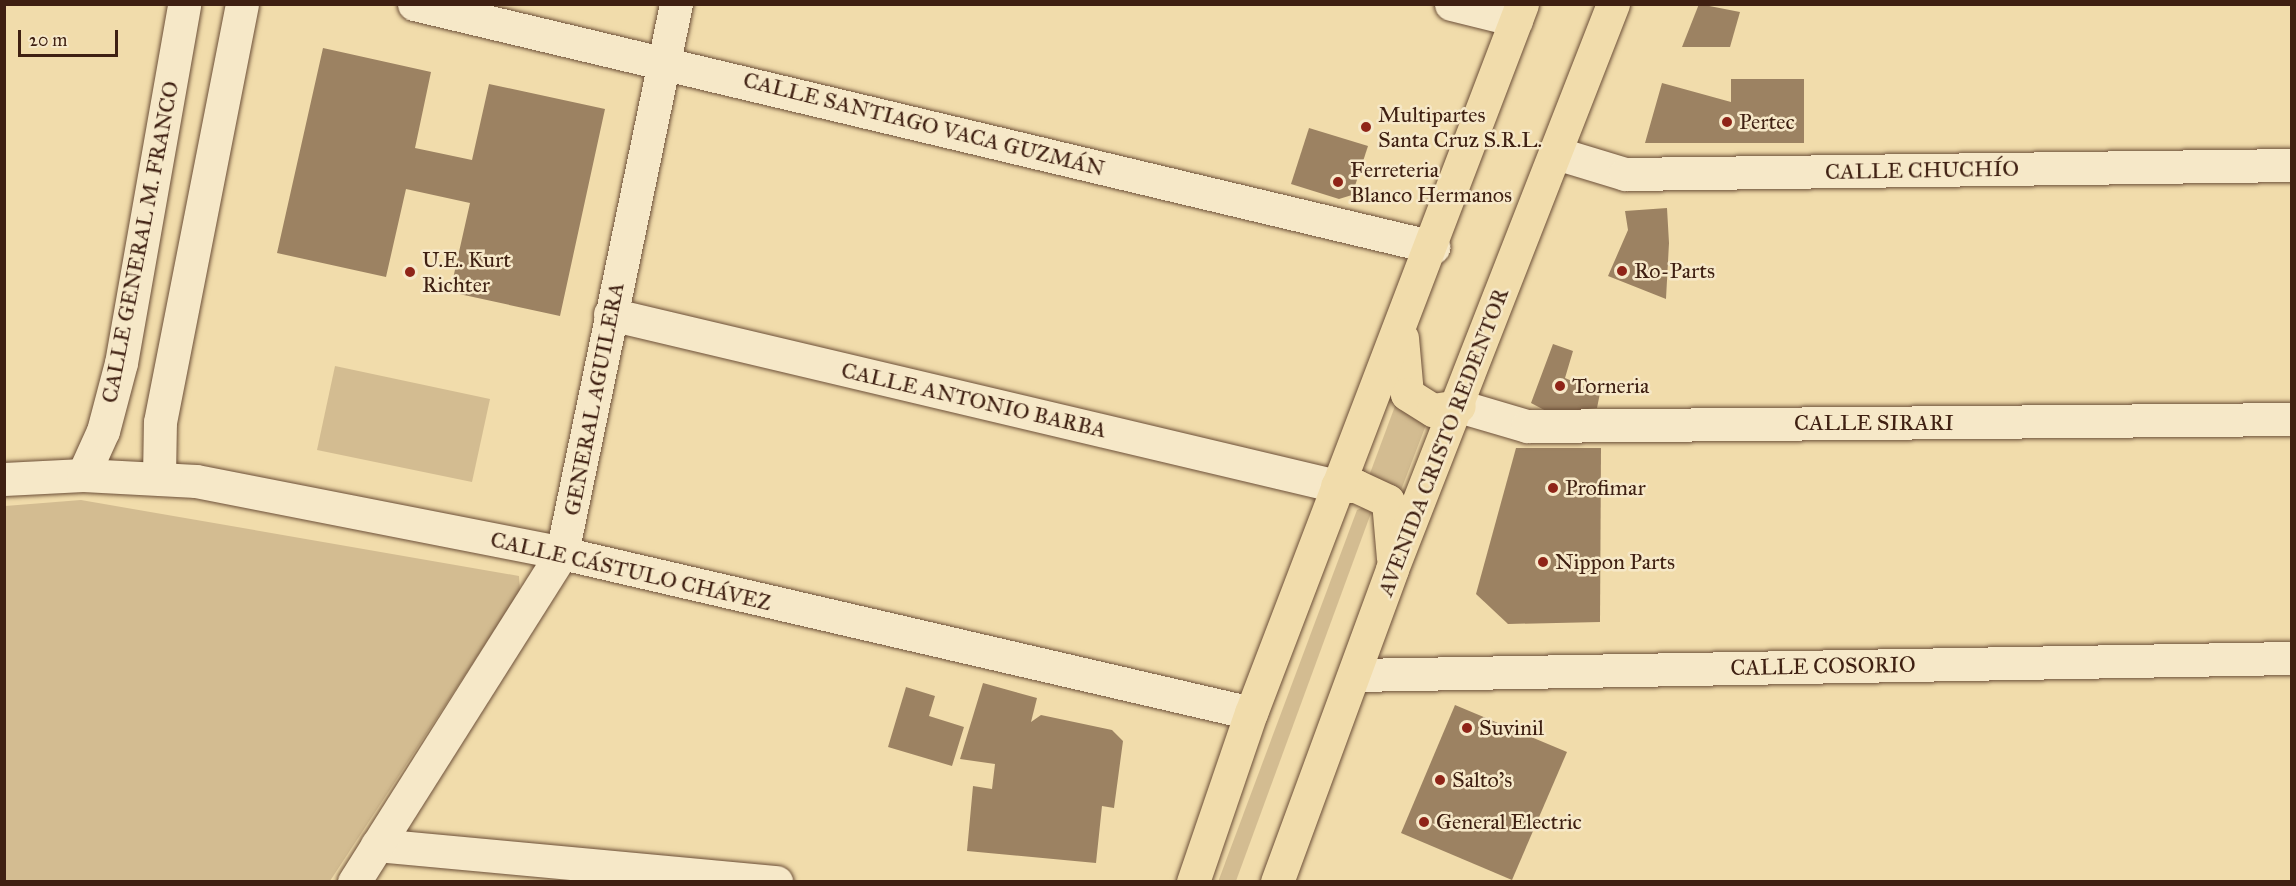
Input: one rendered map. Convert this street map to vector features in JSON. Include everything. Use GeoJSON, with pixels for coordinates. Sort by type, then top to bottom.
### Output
{"type":"FeatureCollection","features":[{"type":"Feature","properties":{"kind":"main road","name":"AVENIDA CRISTO REDENTOR"},"geometry":{"type":"LineString","coordinates":[[1277,882],[1355,675],[1392,569],[1459,406],[1613,4]]}},
{"type":"Feature","properties":{"kind":"main road"},"geometry":{"type":"LineString","coordinates":[[1193,882],[1251,713],[1337,486],[1433,247],[1519,12]]}},
{"type":"Feature","properties":{"kind":"main road"},"geometry":{"type":"LineString","coordinates":[[1410,301],[1401,346],[1403,387],[1433,410],[1459,406]]}},
{"type":"Feature","properties":{"kind":"main road"},"geometry":{"type":"LineString","coordinates":[[1337,486],[1356,486],[1388,501],[1392,569]]}},
{"type":"Feature","properties":{"kind":"street","name":"CALLE GENERAL M. FRANCO"},"geometry":{"type":"LineString","coordinates":[[83,475],[103,431],[121,363],[184,4]]}},
{"type":"Feature","properties":{"kind":"street"},"geometry":{"type":"LineString","coordinates":[[159,477],[160,422],[242,4]]}},
{"type":"Feature","properties":{"kind":"street","name":"CALLE SANTIAGO VACA GUZMÁN"},"geometry":{"type":"LineString","coordinates":[[414,4],[665,61],[1433,247]]}},
{"type":"Feature","properties":{"kind":"street","name":"GENERAL AGUILERA"},"geometry":{"type":"LineString","coordinates":[[354,882],[562,554],[676,4]]}},
{"type":"Feature","properties":{"kind":"street"},"geometry":{"type":"LineString","coordinates":[[1451,4],[1519,12]]}},
{"type":"Feature","properties":{"kind":"street","name":"CALLE CHUCHÍO"},"geometry":{"type":"LineString","coordinates":[[1556,153],[1625,174],[2292,165]]}},
{"type":"Feature","properties":{"kind":"street","name":"CALLE ANTONIO BARBA"},"geometry":{"type":"LineString","coordinates":[[610,314],[1337,486]]}},
{"type":"Feature","properties":{"kind":"street","name":"CALLE SIRARI"},"geometry":{"type":"LineString","coordinates":[[1459,406],[1527,426],[2292,419]]}},
{"type":"Feature","properties":{"kind":"street","name":"CALLE CÁSTULO CHÁVEZ"},"geometry":{"type":"LineString","coordinates":[[4,480],[83,475],[159,477],[562,554],[1251,713]]}},
{"type":"Feature","properties":{"kind":"street","name":"CALLE COSORIO"},"geometry":{"type":"LineString","coordinates":[[1355,675],[2292,658]]}},
{"type":"Feature","properties":{"kind":"street"},"geometry":{"type":"LineString","coordinates":[[377,845],[776,882]]}},
{"type":"Feature","properties":{"kind":"shaded area"},"geometry":{"type":"Polygon","coordinates":[[[335,366],[490,399],[472,482],[317,450],[335,366]]]}},
{"type":"Feature","properties":{"kind":"shaded area"},"geometry":{"type":"Polygon","coordinates":[[[1398,398],[1429,417],[1398,498],[1369,476],[1398,398]]]}},
{"type":"Feature","properties":{"kind":"shaded area"},"geometry":{"type":"Polygon","coordinates":[[[81,500],[519,576],[520,591],[330,881],[5,882],[5,506],[81,500]]]}},
{"type":"Feature","properties":{"kind":"shaded area"},"geometry":{"type":"Polygon","coordinates":[[[1366,506],[1371,513],[1236,881],[1218,882],[1357,510],[1366,506]]]}},
{"type":"Feature","properties":{"kind":"building"},"geometry":{"type":"Polygon","coordinates":[[[1699,4],[1740,12],[1730,47],[1682,47],[1699,4]]]}},
{"type":"Feature","properties":{"kind":"building"},"geometry":{"type":"Polygon","coordinates":[[[323,48],[431,72],[415,148],[472,160],[489,84],[605,109],[560,316],[450,292],[470,203],[406,189],[386,277],[277,253],[323,48]]]}},
{"type":"Feature","properties":{"kind":"building","name":"Pertec"},"geometry":{"type":"Polygon","coordinates":[[[1731,79],[1804,79],[1804,143],[1645,143],[1662,83],[1731,102],[1731,79]]]}},
{"type":"Feature","properties":{"kind":"building"},"geometry":{"type":"Polygon","coordinates":[[[1309,128],[1368,146],[1352,195],[1339,199],[1291,184],[1309,128]]]}},
{"type":"Feature","properties":{"kind":"building"},"geometry":{"type":"Polygon","coordinates":[[[1667,208],[1669,243],[1666,299],[1608,276],[1628,230],[1625,211],[1667,208]]]}},
{"type":"Feature","properties":{"kind":"building","name":"Torneria"},"geometry":{"type":"Polygon","coordinates":[[[1553,344],[1573,351],[1565,378],[1600,393],[1597,408],[1550,413],[1531,403],[1553,344]]]}},
{"type":"Feature","properties":{"kind":"building"},"geometry":{"type":"Polygon","coordinates":[[[1516,448],[1601,448],[1600,622],[1508,624],[1476,594],[1516,448]]]}},
{"type":"Feature","properties":{"kind":"building"},"geometry":{"type":"Polygon","coordinates":[[[983,683],[1037,698],[1031,722],[1041,715],[1112,730],[1123,741],[1114,808],[1102,806],[1096,863],[967,851],[973,786],[992,789],[995,764],[960,759],[983,683]]]}},
{"type":"Feature","properties":{"kind":"building"},"geometry":{"type":"Polygon","coordinates":[[[906,687],[935,696],[929,716],[964,727],[952,766],[888,747],[906,687]]]}},
{"type":"Feature","properties":{"kind":"building"},"geometry":{"type":"Polygon","coordinates":[[[1455,705],[1567,752],[1512,880],[1401,833],[1455,705]]]}},
{"type":"Feature","properties":{"kind":"place","name":"Pertec"},"geometry":{"type":"Point","coordinates":[1727,122]}},
{"type":"Feature","properties":{"kind":"place","name":"Multipartes Santa Cruz S.R.L."},"geometry":{"type":"Point","coordinates":[1366,127]}},
{"type":"Feature","properties":{"kind":"place","name":"Ferreteria Blanco Hermanos"},"geometry":{"type":"Point","coordinates":[1338,182]}},
{"type":"Feature","properties":{"kind":"place","name":"Ro-Parts"},"geometry":{"type":"Point","coordinates":[1622,271]}},
{"type":"Feature","properties":{"kind":"place","name":"U.E. Kurt Richter"},"geometry":{"type":"Point","coordinates":[410,272]}},
{"type":"Feature","properties":{"kind":"place","name":"Torneria"},"geometry":{"type":"Point","coordinates":[1560,386]}},
{"type":"Feature","properties":{"kind":"place","name":"Profimar"},"geometry":{"type":"Point","coordinates":[1553,488]}},
{"type":"Feature","properties":{"kind":"place","name":"Nippon Parts"},"geometry":{"type":"Point","coordinates":[1543,562]}},
{"type":"Feature","properties":{"kind":"place","name":"Suvinil"},"geometry":{"type":"Point","coordinates":[1467,728]}},
{"type":"Feature","properties":{"kind":"place","name":"Salto's"},"geometry":{"type":"Point","coordinates":[1440,780]}},
{"type":"Feature","properties":{"kind":"place","name":"General Electric"},"geometry":{"type":"Point","coordinates":[1424,822]}}]}
